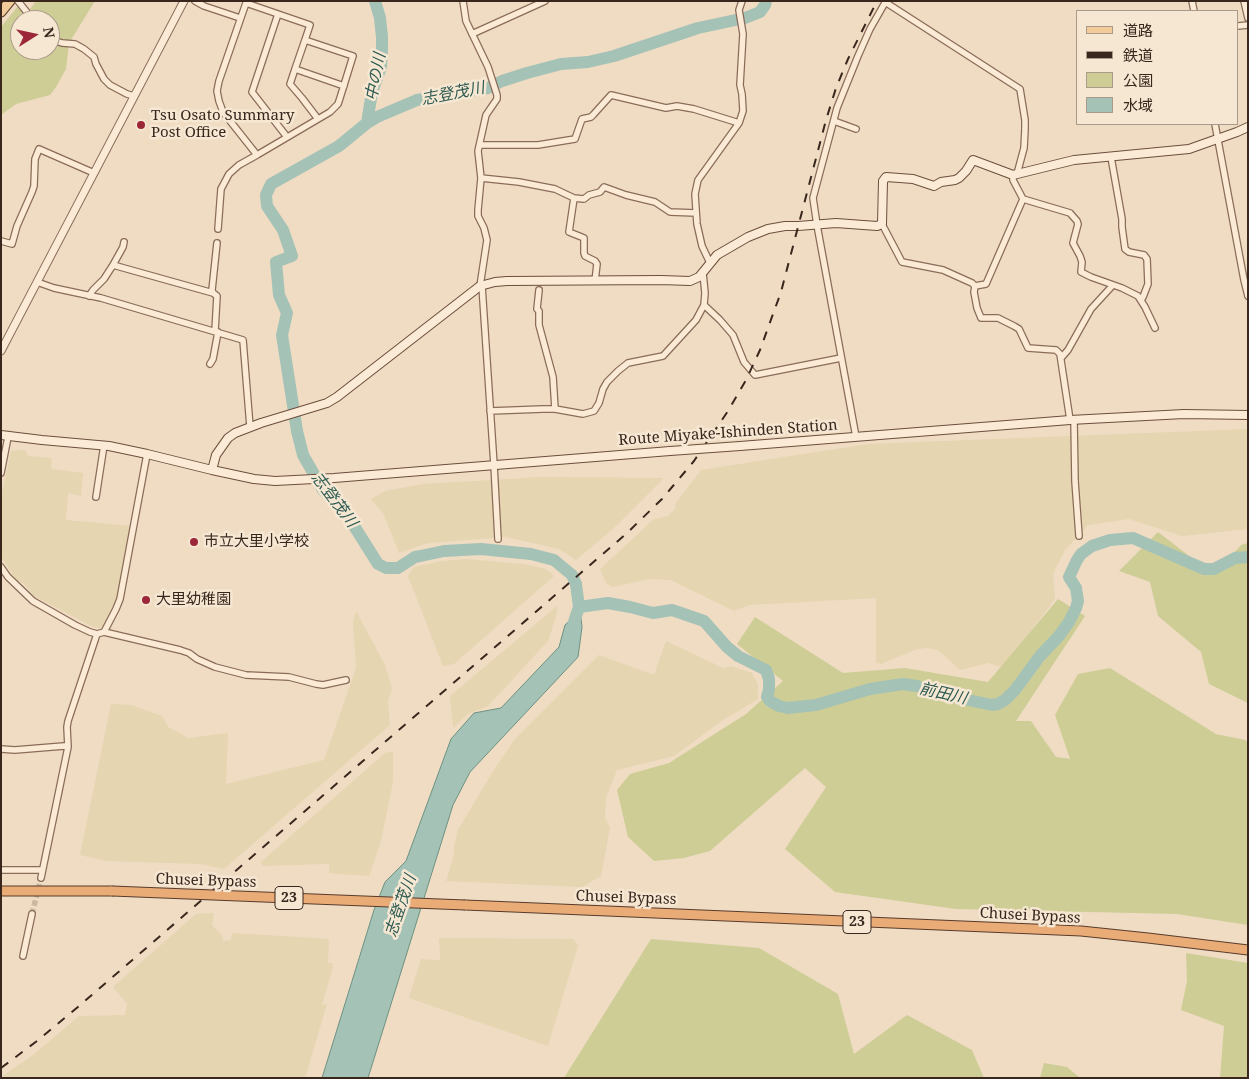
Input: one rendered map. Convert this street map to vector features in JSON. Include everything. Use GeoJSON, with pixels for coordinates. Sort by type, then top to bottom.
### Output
{"type":"FeatureCollection","features":[{"type":"Feature","properties":{"kind":"highway","name":"Chusei Bypass"},"geometry":{"type":"LineString","coordinates":[[1,891],[112,891],[1081,932],[1248,950]]}},
{"type":"Feature","properties":{"kind":"main road"},"geometry":{"type":"LineString","coordinates":[[1,12],[10,1]]}},
{"type":"Feature","properties":{"kind":"main road"},"geometry":{"type":"LineString","coordinates":[[212,470],[216,455],[228,438],[235,432],[327,403],[348,390],[481,286],[507,281],[661,280],[685,282],[699,277],[718,255],[760,232],[784,226],[836,223],[877,226],[882,224],[883,181],[886,178],[913,179],[934,186],[941,182],[959,178],[966,171],[972,160],[1015,174],[1074,160],[1189,149],[1248,128]]}},
{"type":"Feature","properties":{"kind":"main road","name":"Route Miyake-Ishinden Station"},"geometry":{"type":"LineString","coordinates":[[5,436],[104,445],[254,479],[276,481],[1072,420],[1184,414],[1248,415]]}},
{"type":"Feature","properties":{"kind":"street"},"geometry":{"type":"LineString","coordinates":[[1,351],[184,1]]}},
{"type":"Feature","properties":{"kind":"street"},"geometry":{"type":"LineString","coordinates":[[195,1],[240,18]]}},
{"type":"Feature","properties":{"kind":"street"},"geometry":{"type":"LineString","coordinates":[[463,1],[466,21],[488,67],[497,92],[497,98],[486,115],[478,151],[481,178],[478,216],[487,240],[481,286],[498,539]]}},
{"type":"Feature","properties":{"kind":"street"},"geometry":{"type":"LineString","coordinates":[[472,34],[545,1]]}},
{"type":"Feature","properties":{"kind":"street"},"geometry":{"type":"LineString","coordinates":[[710,263],[702,246],[697,224],[695,194],[698,180],[739,123],[743,108],[742,87],[740,85],[743,42],[739,10],[742,1]]}},
{"type":"Feature","properties":{"kind":"street"},"geometry":{"type":"LineString","coordinates":[[1244,1],[1248,18]]}},
{"type":"Feature","properties":{"kind":"street"},"geometry":{"type":"LineString","coordinates":[[856,438],[817,225],[814,198],[839,103],[870,29],[886,2],[1020,89],[1025,120],[1024,148],[1013,180],[1023,200],[1070,213],[1077,220],[1078,224],[1073,243],[1082,262],[1081,272],[1138,296],[1155,328]]}},
{"type":"Feature","properties":{"kind":"street"},"geometry":{"type":"LineString","coordinates":[[257,155],[223,112],[218,96],[219,81],[246,3],[310,25],[290,84],[318,119]]}},
{"type":"Feature","properties":{"kind":"street"},"geometry":{"type":"LineString","coordinates":[[278,14],[252,92],[288,137]]}},
{"type":"Feature","properties":{"kind":"street"},"geometry":{"type":"LineString","coordinates":[[218,228],[220,196],[229,174],[239,165],[330,112],[338,104],[353,56],[305,40]]}},
{"type":"Feature","properties":{"kind":"street"},"geometry":{"type":"LineString","coordinates":[[60,42],[75,44],[84,49],[94,58],[104,79],[110,85],[134,96]]}},
{"type":"Feature","properties":{"kind":"street"},"geometry":{"type":"LineString","coordinates":[[295,69],[344,86]]}},
{"type":"Feature","properties":{"kind":"street"},"geometry":{"type":"LineString","coordinates":[[480,145],[538,145],[575,139],[582,119],[591,117],[611,94],[666,108],[677,106],[694,109],[739,123]]}},
{"type":"Feature","properties":{"kind":"street"},"geometry":{"type":"LineString","coordinates":[[834,121],[856,129]]}},
{"type":"Feature","properties":{"kind":"street"},"geometry":{"type":"LineString","coordinates":[[1215,125],[1248,296]]}},
{"type":"Feature","properties":{"kind":"street"},"geometry":{"type":"LineString","coordinates":[[1,241],[12,244],[16,226],[32,192],[35,159],[40,149],[94,173]]}},
{"type":"Feature","properties":{"kind":"street"},"geometry":{"type":"LineString","coordinates":[[1111,157],[1122,219],[1125,249],[1129,252],[1144,255],[1147,259],[1148,284],[1144,297],[1141,300]]}},
{"type":"Feature","properties":{"kind":"street"},"geometry":{"type":"LineString","coordinates":[[481,178],[519,182],[556,189],[574,198],[584,199],[589,195],[600,192],[604,187],[654,202],[670,212],[696,213]]}},
{"type":"Feature","properties":{"kind":"street"},"geometry":{"type":"LineString","coordinates":[[574,198],[569,232],[584,238],[584,253],[595,261],[596,264],[595,280]]}},
{"type":"Feature","properties":{"kind":"street"},"geometry":{"type":"LineString","coordinates":[[974,286],[986,284],[1023,200]]}},
{"type":"Feature","properties":{"kind":"street"},"geometry":{"type":"LineString","coordinates":[[882,224],[902,262],[942,270],[972,283],[981,318],[998,318],[1019,329],[1028,348],[1056,350],[1060,354],[1072,420],[1079,536]]}},
{"type":"Feature","properties":{"kind":"street"},"geometry":{"type":"LineString","coordinates":[[89,296],[104,279],[124,242]]}},
{"type":"Feature","properties":{"kind":"street"},"geometry":{"type":"LineString","coordinates":[[212,293],[217,243]]}},
{"type":"Feature","properties":{"kind":"street"},"geometry":{"type":"LineString","coordinates":[[113,265],[217,296],[216,331],[213,359],[210,364]]}},
{"type":"Feature","properties":{"kind":"street"},"geometry":{"type":"LineString","coordinates":[[490,411],[555,409],[579,414],[594,411],[599,404],[607,382],[618,371],[628,363],[663,356],[696,320],[704,306],[703,272]]}},
{"type":"Feature","properties":{"kind":"street"},"geometry":{"type":"LineString","coordinates":[[37,282],[128,306],[243,340],[250,427]]}},
{"type":"Feature","properties":{"kind":"street"},"geometry":{"type":"LineString","coordinates":[[1061,358],[1068,350],[1086,317],[1113,284]]}},
{"type":"Feature","properties":{"kind":"street"},"geometry":{"type":"LineString","coordinates":[[540,290],[537,309],[539,311],[539,325],[553,376],[555,409]]}},
{"type":"Feature","properties":{"kind":"street"},"geometry":{"type":"LineString","coordinates":[[704,306],[733,335],[744,362],[755,375],[841,358]]}},
{"type":"Feature","properties":{"kind":"street"},"geometry":{"type":"LineString","coordinates":[[1,473],[5,436]]}},
{"type":"Feature","properties":{"kind":"street"},"geometry":{"type":"LineString","coordinates":[[96,497],[104,445]]}},
{"type":"Feature","properties":{"kind":"street"},"geometry":{"type":"LineString","coordinates":[[104,632],[120,599],[147,454]]}},
{"type":"Feature","properties":{"kind":"street"},"geometry":{"type":"LineString","coordinates":[[1,567],[8,577],[34,601],[75,625],[97,634],[104,632],[186,651],[197,659],[215,667],[246,675],[289,677],[323,685],[346,680]]}},
{"type":"Feature","properties":{"kind":"street"},"geometry":{"type":"LineString","coordinates":[[40,878],[68,747],[68,721],[97,634]]}},
{"type":"Feature","properties":{"kind":"street"},"geometry":{"type":"LineString","coordinates":[[1,749],[68,747]]}},
{"type":"Feature","properties":{"kind":"street"},"geometry":{"type":"LineString","coordinates":[[1,870],[42,870]]}},
{"type":"Feature","properties":{"kind":"street"},"geometry":{"type":"LineString","coordinates":[[24,956],[32,914]]}},
{"type":"Feature","properties":{"kind":"shaded area"},"geometry":{"type":"Polygon","coordinates":[[[1248,429],[1248,529],[1182,536],[1129,519],[1088,525],[1065,550],[1053,574],[1055,599],[1005,668],[988,663],[960,670],[938,650],[928,648],[917,649],[881,664],[876,662],[876,598],[749,605],[734,611],[671,580],[649,579],[613,587],[606,583],[600,569],[654,519],[668,516],[676,508],[675,504],[701,470],[868,444],[1248,429]]]}},
{"type":"Feature","properties":{"kind":"shaded area"},"geometry":{"type":"Polygon","coordinates":[[[25,450],[28,456],[52,458],[51,469],[83,473],[81,496],[68,493],[66,520],[132,526],[118,599],[104,625],[100,628],[95,628],[34,596],[24,584],[16,579],[1,557],[1,497],[11,451],[25,450]]]}},
{"type":"Feature","properties":{"kind":"shaded area"},"geometry":{"type":"Polygon","coordinates":[[[542,477],[664,478],[615,527],[576,560],[559,549],[506,537],[428,543],[399,553],[383,513],[371,499],[385,491],[423,484],[542,477]]]}},
{"type":"Feature","properties":{"kind":"shaded area"},"geometry":{"type":"Polygon","coordinates":[[[466,559],[524,564],[546,569],[554,576],[454,664],[443,666],[408,576],[414,567],[442,561],[466,559]]]}},
{"type":"Feature","properties":{"kind":"shaded area"},"geometry":{"type":"Polygon","coordinates":[[[557,606],[556,617],[548,641],[488,706],[468,714],[453,728],[450,696],[557,606]]]}},
{"type":"Feature","properties":{"kind":"shaded area"},"geometry":{"type":"Polygon","coordinates":[[[356,611],[385,665],[392,689],[388,701],[390,725],[224,869],[200,864],[106,861],[80,855],[111,704],[131,705],[162,716],[168,727],[188,738],[228,733],[226,784],[324,760],[356,668],[353,622],[356,611]]]}},
{"type":"Feature","properties":{"kind":"shaded area"},"geometry":{"type":"Polygon","coordinates":[[[666,641],[723,668],[731,666],[752,673],[758,684],[758,699],[723,720],[674,756],[617,770],[606,798],[605,818],[610,828],[601,876],[582,887],[446,881],[454,855],[458,830],[495,768],[515,739],[599,655],[654,675],[666,641]]]}},
{"type":"Feature","properties":{"kind":"shaded area"},"geometry":{"type":"Polygon","coordinates":[[[393,751],[393,782],[381,841],[369,876],[329,873],[329,864],[262,866],[261,862],[385,753],[393,751]]]}},
{"type":"Feature","properties":{"kind":"shaded area"},"geometry":{"type":"Polygon","coordinates":[[[214,913],[212,925],[222,935],[223,941],[231,940],[232,933],[329,939],[328,963],[332,963],[333,967],[322,1005],[327,1004],[305,1078],[1,1078],[33,1055],[79,1016],[125,1015],[127,1004],[113,987],[196,914],[214,913]]]}},
{"type":"Feature","properties":{"kind":"shaded area"},"geometry":{"type":"Polygon","coordinates":[[[439,938],[573,939],[578,946],[548,1046],[409,998],[421,959],[440,960],[439,938]]]}},
{"type":"Feature","properties":{"kind":"green space"},"geometry":{"type":"Polygon","coordinates":[[[36,1],[95,1],[69,43],[66,69],[50,95],[16,104],[1,115],[1,27],[10,16],[10,60],[60,60],[60,10],[15,10],[17,7],[30,9],[36,1]]]}},
{"type":"Feature","properties":{"kind":"green space"},"geometry":{"type":"Polygon","coordinates":[[[1158,532],[1214,575],[1241,545],[1248,543],[1248,703],[1209,684],[1201,652],[1158,616],[1150,582],[1119,571],[1158,532]]]}},
{"type":"Feature","properties":{"kind":"green space"},"geometry":{"type":"Polygon","coordinates":[[[1058,599],[1085,616],[1016,721],[1031,721],[1056,757],[1070,759],[1055,715],[1078,674],[1110,668],[1216,734],[1248,742],[1248,925],[1177,914],[956,909],[835,892],[785,849],[826,787],[805,768],[710,851],[684,858],[654,861],[628,837],[617,790],[630,774],[669,763],[746,714],[783,681],[737,644],[755,617],[843,673],[905,668],[988,682],[1058,599]]]}},
{"type":"Feature","properties":{"kind":"green space"},"geometry":{"type":"Polygon","coordinates":[[[651,939],[759,948],[838,994],[854,1054],[907,1015],[972,1050],[984,1078],[564,1078],[651,939]]]}},
{"type":"Feature","properties":{"kind":"green space"},"geometry":{"type":"Polygon","coordinates":[[[1186,953],[1248,963],[1248,1078],[1220,1078],[1224,1026],[1181,1010],[1187,981],[1186,953]]]}},
{"type":"Feature","properties":{"kind":"green space"},"geometry":{"type":"Polygon","coordinates":[[[1044,1063],[1067,1067],[1080,1078],[1040,1078],[1044,1063]]]}},
{"type":"Feature","properties":{"kind":"water"},"geometry":{"type":"Polygon","coordinates":[[[580,610],[582,627],[578,657],[470,772],[453,805],[368,1078],[322,1078],[374,910],[385,882],[406,861],[451,739],[474,713],[501,708],[559,647],[565,625],[580,610]]]}},
{"type":"Feature","properties":{"kind":"waterway","name":"中の川"},"geometry":{"type":"LineString","coordinates":[[367,123],[372,92],[381,67],[382,37],[380,18],[375,1]]}},
{"type":"Feature","properties":{"kind":"waterway","name":"志登茂川"},"geometry":{"type":"LineString","coordinates":[[572,628],[579,607],[576,584],[572,575],[554,560],[531,554],[481,549],[444,551],[415,557],[398,568],[386,568],[378,564],[349,518],[323,490],[303,455],[297,431],[282,335],[287,313],[279,295],[276,262],[292,256],[283,230],[267,206],[266,195],[271,184],[339,146],[367,123],[417,100],[488,88],[502,81],[561,64],[588,62],[614,56],[698,28],[745,18],[760,12],[766,1]]}},
{"type":"Feature","properties":{"kind":"waterway","name":"前田川"},"geometry":{"type":"LineString","coordinates":[[579,607],[608,603],[653,613],[672,610],[704,621],[727,647],[738,656],[766,670],[769,679],[767,697],[779,706],[788,708],[816,705],[870,689],[903,684],[992,705],[1005,700],[1015,690],[1040,656],[1069,622],[1078,601],[1076,588],[1069,577],[1081,554],[1092,546],[1110,540],[1133,538],[1204,569],[1214,569],[1235,558],[1248,557]]}},
{"type":"Feature","properties":{"kind":"tunnel"},"geometry":{"type":"LineString","coordinates":[[32,914],[41,878]]}},
{"type":"Feature","properties":{"kind":"railway"},"geometry":{"type":"LineString","coordinates":[[1,1068],[79,1006],[626,534],[662,499],[694,461],[728,411],[746,380],[760,350],[781,292],[836,88],[848,59],[877,1]]}},
{"type":"Feature","properties":{"kind":"place","name":"Tsu Osato Summary Post Office"},"geometry":{"type":"Point","coordinates":[141,125]}},
{"type":"Feature","properties":{"kind":"place","name":"市立大里小学校"},"geometry":{"type":"Point","coordinates":[194,542]}},
{"type":"Feature","properties":{"kind":"place","name":"大里幼稚園"},"geometry":{"type":"Point","coordinates":[146,600]}}]}
